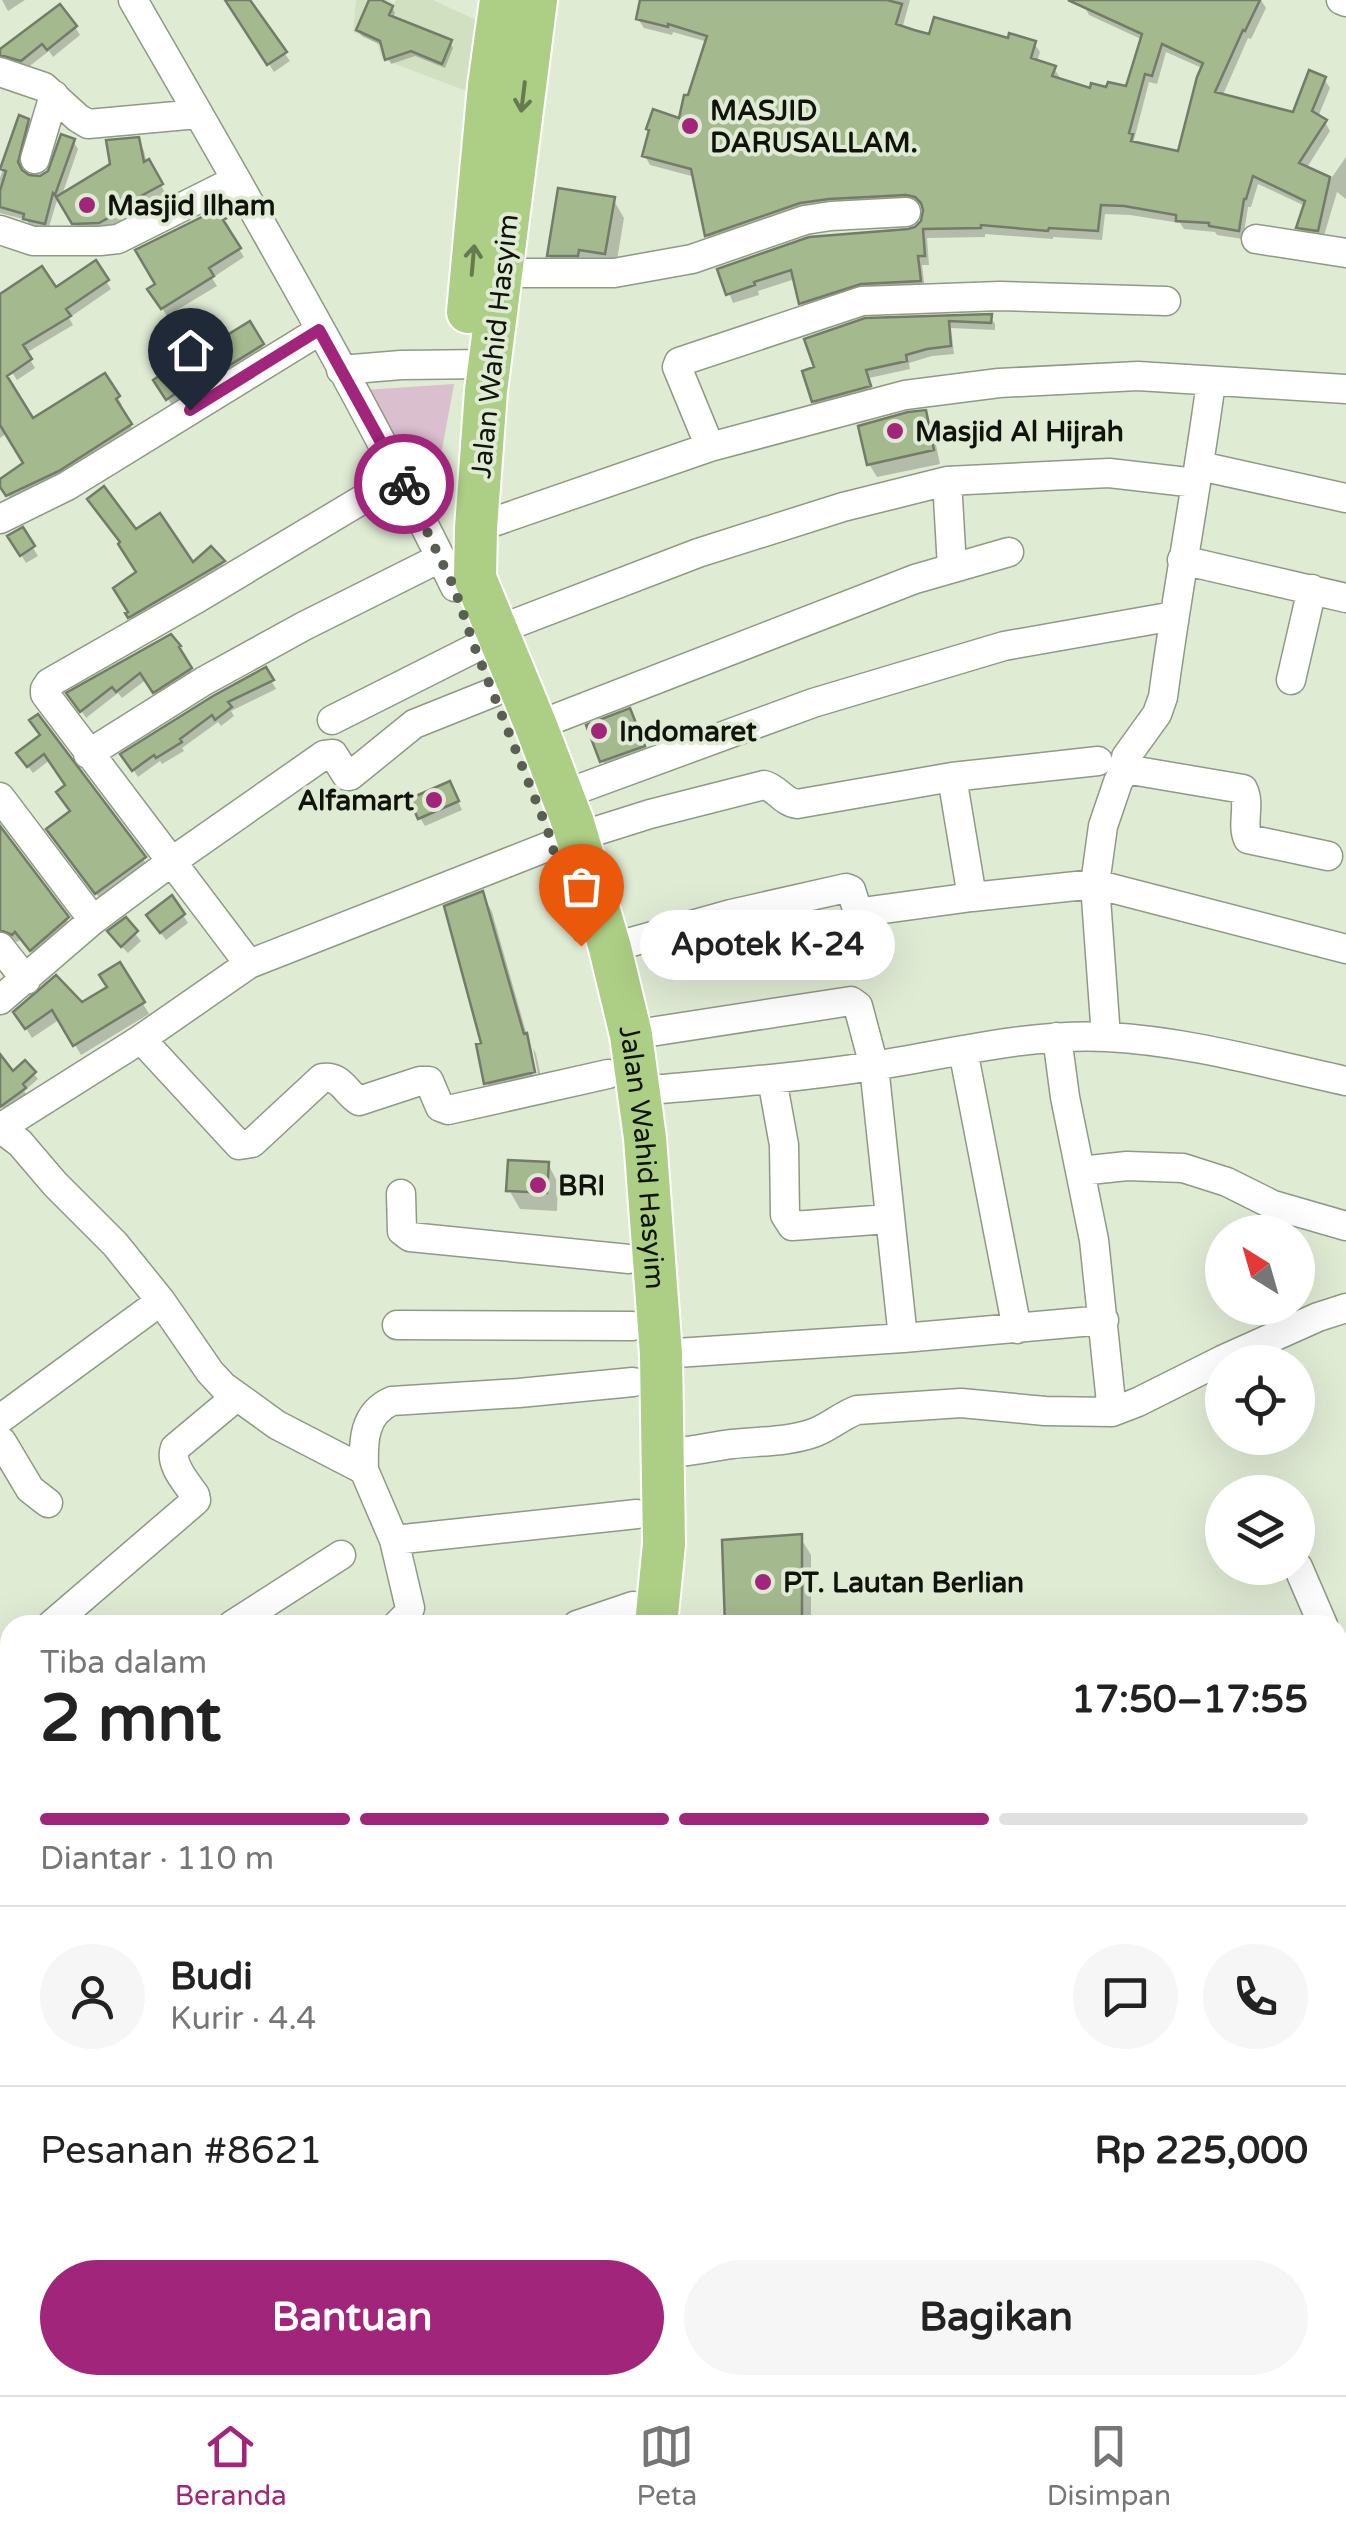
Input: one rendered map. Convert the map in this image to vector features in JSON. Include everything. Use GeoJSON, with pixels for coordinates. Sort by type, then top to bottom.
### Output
{"type":"FeatureCollection","features":[{"type":"Feature","properties":{"kind":"highway","name":"Jalan Wahid Hasyim"},"geometry":{"type":"LineString","coordinates":[[500,0],[489,86],[476,364],[475,578],[494,692],[610,948],[631,1034],[619,1142],[629,1260],[642,1354],[662,1453],[664,1544],[641,1615]]}},
{"type":"Feature","properties":{"kind":"highway","name":"Jalan Wahid Hasyim"},"geometry":{"type":"LineString","coordinates":[[536,0],[501,273],[476,364],[460,389],[448,572],[536,726],[562,796],[564,841],[592,984],[623,1082],[650,1194],[637,1514],[640,1615]]}},
{"type":"Feature","properties":{"kind":"street"},"geometry":{"type":"LineString","coordinates":[[88,754],[220,672],[304,626],[448,572],[400,476],[133,0]]}},
{"type":"Feature","properties":{"kind":"street"},"geometry":{"type":"LineString","coordinates":[[0,72],[44,87],[82,122],[198,114]]}},
{"type":"Feature","properties":{"kind":"street"},"geometry":{"type":"LineString","coordinates":[[35,159],[54,96]]}},
{"type":"Feature","properties":{"kind":"street"},"geometry":{"type":"LineString","coordinates":[[4,241],[118,239],[236,180]]}},
{"type":"Feature","properties":{"kind":"street"},"geometry":{"type":"LineString","coordinates":[[501,273],[614,273],[692,259],[805,220],[906,212]]}},
{"type":"Feature","properties":{"kind":"street"},"geometry":{"type":"LineString","coordinates":[[1256,240],[1346,253]]}},
{"type":"Feature","properties":{"kind":"street"},"geometry":{"type":"LineString","coordinates":[[710,448],[677,367],[679,362],[845,306],[883,300],[1000,296],[1166,300]]}},
{"type":"Feature","properties":{"kind":"street"},"geometry":{"type":"LineString","coordinates":[[0,520],[67,486],[319,330]]}},
{"type":"Feature","properties":{"kind":"street"},"geometry":{"type":"LineString","coordinates":[[341,370],[476,364]]}},
{"type":"Feature","properties":{"kind":"street"},"geometry":{"type":"LineString","coordinates":[[476,528],[710,448],[905,394],[1000,383],[1138,376],[1346,389]]}},
{"type":"Feature","properties":{"kind":"street"},"geometry":{"type":"LineString","coordinates":[[1112,765],[1126,757],[1160,708],[1211,382]]}},
{"type":"Feature","properties":{"kind":"street"},"geometry":{"type":"LineString","coordinates":[[332,720],[485,640],[698,552],[843,507],[947,481],[1198,474],[1346,498]]}},
{"type":"Feature","properties":{"kind":"street"},"geometry":{"type":"LineString","coordinates":[[249,964],[88,754],[45,688],[400,476]]}},
{"type":"Feature","properties":{"kind":"street"},"geometry":{"type":"LineString","coordinates":[[947,481],[952,567]]}},
{"type":"Feature","properties":{"kind":"street"},"geometry":{"type":"LineString","coordinates":[[536,726],[952,567],[1008,552]]}},
{"type":"Feature","properties":{"kind":"street"},"geometry":{"type":"LineString","coordinates":[[1182,560],[1346,598]]}},
{"type":"Feature","properties":{"kind":"street"},"geometry":{"type":"LineString","coordinates":[[1291,680],[1312,588]]}},
{"type":"Feature","properties":{"kind":"street"},"geometry":{"type":"LineString","coordinates":[[562,796],[813,703],[1004,646],[1174,616]]}},
{"type":"Feature","properties":{"kind":"street"},"geometry":{"type":"LineString","coordinates":[[0,1000],[94,920],[324,755],[333,754],[350,776],[414,724],[494,692]]}},
{"type":"Feature","properties":{"kind":"street"},"geometry":{"type":"LineString","coordinates":[[1106,1036],[1095,884],[1103,826],[1118,782],[1112,765]]}},
{"type":"Feature","properties":{"kind":"street"},"geometry":{"type":"LineString","coordinates":[[364,1470],[277,1425],[236,1397],[210,1372],[162,1301],[115,1244],[20,1143],[0,1128],[141,1039],[249,964],[564,841],[764,785],[796,804],[952,777],[1112,765],[1243,789],[1248,839],[1328,856]]}},
{"type":"Feature","properties":{"kind":"street"},"geometry":{"type":"LineString","coordinates":[[952,777],[972,896]]}},
{"type":"Feature","properties":{"kind":"street"},"geometry":{"type":"LineString","coordinates":[[0,797],[94,920]]}},
{"type":"Feature","properties":{"kind":"street"},"geometry":{"type":"LineString","coordinates":[[610,948],[730,914],[846,888],[856,909],[862,912],[1095,884],[1346,949]]}},
{"type":"Feature","properties":{"kind":"street"},"geometry":{"type":"LineString","coordinates":[[0,947],[26,980]]}},
{"type":"Feature","properties":{"kind":"street"},"geometry":{"type":"LineString","coordinates":[[631,1034],[850,1001],[858,1006],[874,1066],[903,1338]]}},
{"type":"Feature","properties":{"kind":"street"},"geometry":{"type":"LineString","coordinates":[[141,1039],[239,1145],[246,1146],[316,1084],[330,1077],[359,1100],[429,1081],[440,1107],[448,1110],[623,1082],[772,1080],[1057,1037],[1106,1036],[1210,1051],[1346,1081]]}},
{"type":"Feature","properties":{"kind":"street"},"geometry":{"type":"LineString","coordinates":[[1057,1037],[1064,1096],[1094,1240],[1112,1412]]}},
{"type":"Feature","properties":{"kind":"street"},"geometry":{"type":"LineString","coordinates":[[963,1050],[1017,1330]]}},
{"type":"Feature","properties":{"kind":"street"},"geometry":{"type":"LineString","coordinates":[[772,1080],[784,1146],[787,1221],[792,1226],[889,1219]]}},
{"type":"Feature","properties":{"kind":"street"},"geometry":{"type":"LineString","coordinates":[[1080,1171],[1126,1166],[1183,1168],[1228,1182],[1273,1204],[1346,1226]]}},
{"type":"Feature","properties":{"kind":"street"},"geometry":{"type":"LineString","coordinates":[[402,1194],[401,1228],[410,1237],[629,1260]]}},
{"type":"Feature","properties":{"kind":"street"},"geometry":{"type":"LineString","coordinates":[[48,1504],[30,1489],[0,1435],[162,1301]]}},
{"type":"Feature","properties":{"kind":"street"},"geometry":{"type":"LineString","coordinates":[[662,1453],[781,1440],[817,1432],[858,1410],[961,1404],[1112,1412],[1318,1317],[1346,1308]]}},
{"type":"Feature","properties":{"kind":"street"},"geometry":{"type":"LineString","coordinates":[[397,1325],[642,1354],[1017,1330],[1104,1320]]}},
{"type":"Feature","properties":{"kind":"street"},"geometry":{"type":"LineString","coordinates":[[407,1615],[410,1608],[394,1540],[364,1470],[370,1421],[376,1410],[392,1401],[519,1393],[642,1354]]}},
{"type":"Feature","properties":{"kind":"street"},"geometry":{"type":"LineString","coordinates":[[62,1615],[193,1504],[195,1495],[172,1454],[236,1397]]}},
{"type":"Feature","properties":{"kind":"street"},"geometry":{"type":"LineString","coordinates":[[394,1540],[637,1514]]}},
{"type":"Feature","properties":{"kind":"street"},"geometry":{"type":"LineString","coordinates":[[248,1615],[341,1555]]}},
{"type":"Feature","properties":{"kind":"street"},"geometry":{"type":"LineString","coordinates":[[1305,1585],[1318,1615]]}},
{"type":"Feature","properties":{"kind":"shaded area"},"geometry":{"type":"Polygon","coordinates":[[[356,0],[387,0],[394,4],[396,0],[433,0],[487,25],[477,95],[382,59],[377,43],[353,32],[356,0]]]}},
{"type":"Feature","properties":{"kind":"shaded area"},"geometry":{"type":"Polygon","coordinates":[[[454,384],[431,509],[364,390],[454,384]]]}},
{"type":"Feature","properties":{"kind":"building"},"geometry":{"type":"Polygon","coordinates":[[[225,0],[250,0],[287,52],[267,65],[225,0]]]}},
{"type":"Feature","properties":{"kind":"building"},"geometry":{"type":"Polygon","coordinates":[[[369,0],[381,0],[393,6],[389,15],[452,40],[442,64],[411,51],[385,60],[380,41],[356,30],[369,0]]]}},
{"type":"Feature","properties":{"kind":"building"},"geometry":{"type":"Polygon","coordinates":[[[640,0],[887,0],[902,4],[896,24],[914,30],[929,34],[934,17],[1008,38],[1009,33],[1036,41],[1031,58],[1056,66],[1052,76],[1090,88],[1091,83],[1106,87],[1108,82],[1126,86],[1142,34],[1068,0],[1260,0],[1215,92],[1293,112],[1309,70],[1326,77],[1312,111],[1327,120],[1299,163],[1330,177],[1318,231],[1296,228],[1305,201],[1253,176],[1244,199],[1239,231],[1209,223],[1176,221],[1176,215],[1101,205],[1098,231],[981,225],[923,229],[925,256],[918,256],[921,281],[861,284],[799,304],[791,270],[726,295],[717,269],[809,237],[915,227],[921,221],[921,203],[906,195],[800,203],[705,236],[691,169],[642,156],[653,109],[679,118],[707,36],[636,19],[640,0]],[[1162,44],[1152,76],[1145,74],[1129,133],[1133,134],[1131,141],[1178,151],[1203,63],[1162,44]]]}},
{"type":"Feature","properties":{"kind":"building"},"geometry":{"type":"Polygon","coordinates":[[[60,4],[77,26],[47,50],[42,44],[21,61],[0,55],[0,49],[60,4]]]}},
{"type":"Feature","properties":{"kind":"building"},"geometry":{"type":"Polygon","coordinates":[[[19,115],[29,119],[18,162],[29,175],[40,176],[48,171],[61,134],[75,139],[45,224],[23,219],[24,214],[0,207],[6,171],[0,169],[19,115]]]}},
{"type":"Feature","properties":{"kind":"building"},"geometry":{"type":"Polygon","coordinates":[[[139,137],[144,162],[149,159],[163,184],[99,223],[72,224],[56,197],[110,164],[106,140],[139,137]]]}},
{"type":"Feature","properties":{"kind":"building"},"geometry":{"type":"Polygon","coordinates":[[[558,188],[615,197],[605,254],[579,250],[578,256],[547,256],[558,188]]]}},
{"type":"Feature","properties":{"kind":"building"},"geometry":{"type":"Polygon","coordinates":[[[220,208],[241,248],[209,268],[214,276],[161,309],[147,289],[155,284],[135,250],[220,208]]]}},
{"type":"Feature","properties":{"kind":"building"},"geometry":{"type":"Polygon","coordinates":[[[96,260],[109,280],[66,309],[71,316],[23,345],[32,359],[7,376],[33,418],[105,373],[132,424],[59,471],[6,496],[0,479],[23,463],[0,425],[0,294],[42,266],[56,287],[96,260]]]}},
{"type":"Feature","properties":{"kind":"building"},"geometry":{"type":"Polygon","coordinates":[[[992,314],[991,323],[949,321],[951,346],[927,349],[906,355],[907,361],[866,370],[871,386],[812,402],[802,371],[814,367],[804,339],[865,318],[992,314]]]}},
{"type":"Feature","properties":{"kind":"building"},"geometry":{"type":"Polygon","coordinates":[[[250,321],[264,344],[225,368],[211,345],[250,321]]]}},
{"type":"Feature","properties":{"kind":"building"},"geometry":{"type":"Polygon","coordinates":[[[175,365],[188,385],[166,400],[153,380],[175,365]]]}},
{"type":"Feature","properties":{"kind":"building","name":"Masjid Al Hijrah"},"geometry":{"type":"Polygon","coordinates":[[[926,410],[934,450],[867,465],[858,426],[926,410]]]}},
{"type":"Feature","properties":{"kind":"building"},"geometry":{"type":"Polygon","coordinates":[[[104,486],[136,529],[160,513],[193,562],[211,546],[225,561],[128,618],[113,588],[136,572],[120,542],[87,499],[104,486]]]}},
{"type":"Feature","properties":{"kind":"building"},"geometry":{"type":"Polygon","coordinates":[[[23,527],[35,546],[20,556],[7,536],[23,527]]]}},
{"type":"Feature","properties":{"kind":"building"},"geometry":{"type":"Polygon","coordinates":[[[171,634],[192,668],[153,693],[140,673],[116,692],[112,687],[80,712],[66,693],[171,634]]]}},
{"type":"Feature","properties":{"kind":"building"},"geometry":{"type":"Polygon","coordinates":[[[266,667],[274,680],[228,702],[232,707],[215,720],[212,715],[180,739],[182,742],[156,758],[154,755],[132,771],[120,754],[213,696],[266,667]]]}},
{"type":"Feature","properties":{"kind":"building"},"geometry":{"type":"Polygon","coordinates":[[[630,708],[645,746],[600,762],[586,725],[630,708]]]}},
{"type":"Feature","properties":{"kind":"building"},"geometry":{"type":"Polygon","coordinates":[[[38,714],[146,857],[95,894],[46,829],[70,811],[56,792],[65,785],[44,754],[27,767],[16,753],[40,735],[29,720],[38,714]]]}},
{"type":"Feature","properties":{"kind":"building","name":"Alfamart"},"geometry":{"type":"Polygon","coordinates":[[[450,781],[459,801],[418,819],[409,799],[450,781]]]}},
{"type":"Feature","properties":{"kind":"building"},"geometry":{"type":"Polygon","coordinates":[[[0,826],[69,917],[30,951],[15,932],[12,935],[0,930],[0,826]]]}},
{"type":"Feature","properties":{"kind":"building"},"geometry":{"type":"Polygon","coordinates":[[[483,891],[524,1034],[527,1033],[535,1072],[484,1084],[476,1044],[481,1043],[444,906],[483,891]]]}},
{"type":"Feature","properties":{"kind":"building"},"geometry":{"type":"Polygon","coordinates":[[[172,895],[185,914],[160,933],[146,915],[172,895]]]}},
{"type":"Feature","properties":{"kind":"building"},"geometry":{"type":"Polygon","coordinates":[[[126,917],[138,931],[121,947],[107,931],[126,917]]]}},
{"type":"Feature","properties":{"kind":"building"},"geometry":{"type":"Polygon","coordinates":[[[120,962],[145,1002],[73,1046],[52,1010],[25,1029],[13,1012],[56,975],[82,1002],[107,987],[99,975],[120,962]]]}},
{"type":"Feature","properties":{"kind":"building"},"geometry":{"type":"Polygon","coordinates":[[[0,1054],[13,1071],[25,1060],[36,1072],[23,1084],[26,1088],[0,1107],[0,1054]]]}},
{"type":"Feature","properties":{"kind":"building"},"geometry":{"type":"Polygon","coordinates":[[[508,1160],[549,1162],[547,1193],[506,1191],[508,1160]]]}},
{"type":"Feature","properties":{"kind":"building","name":"PT. Lautan Berlian"},"geometry":{"type":"Polygon","coordinates":[[[802,1534],[802,1615],[725,1615],[722,1540],[802,1534]]]}},
{"type":"Feature","properties":{"kind":"way so far"},"geometry":{"type":"LineString","coordinates":[[404,484],[454,587],[548,831],[581,946]]}},
{"type":"Feature","properties":{"kind":"place","name":"MASJID DARUSALLAM."},"geometry":{"type":"Point","coordinates":[690,126]}},
{"type":"Feature","properties":{"kind":"place","name":"Masjid Ilham"},"geometry":{"type":"Point","coordinates":[87,205]}},
{"type":"Feature","properties":{"kind":"place","name":"Masjid Al Hijrah"},"geometry":{"type":"Point","coordinates":[895,431]}},
{"type":"Feature","properties":{"kind":"place","name":"Indomaret"},"geometry":{"type":"Point","coordinates":[599,731]}},
{"type":"Feature","properties":{"kind":"place","name":"Alfamart"},"geometry":{"type":"Point","coordinates":[434,800]}},
{"type":"Feature","properties":{"kind":"place","name":"Apotek K-24"},"geometry":{"type":"Point","coordinates":[581,946]}},
{"type":"Feature","properties":{"kind":"place","name":"BRI"},"geometry":{"type":"Point","coordinates":[538,1185]}},
{"type":"Feature","properties":{"kind":"place","name":"PT. Lautan Berlian"},"geometry":{"type":"Point","coordinates":[763,1582]}},
{"type":"Feature","properties":{"kind":"route"},"geometry":{"type":"LineString","coordinates":[[190,410],[319,330],[404,484]]}}]}
